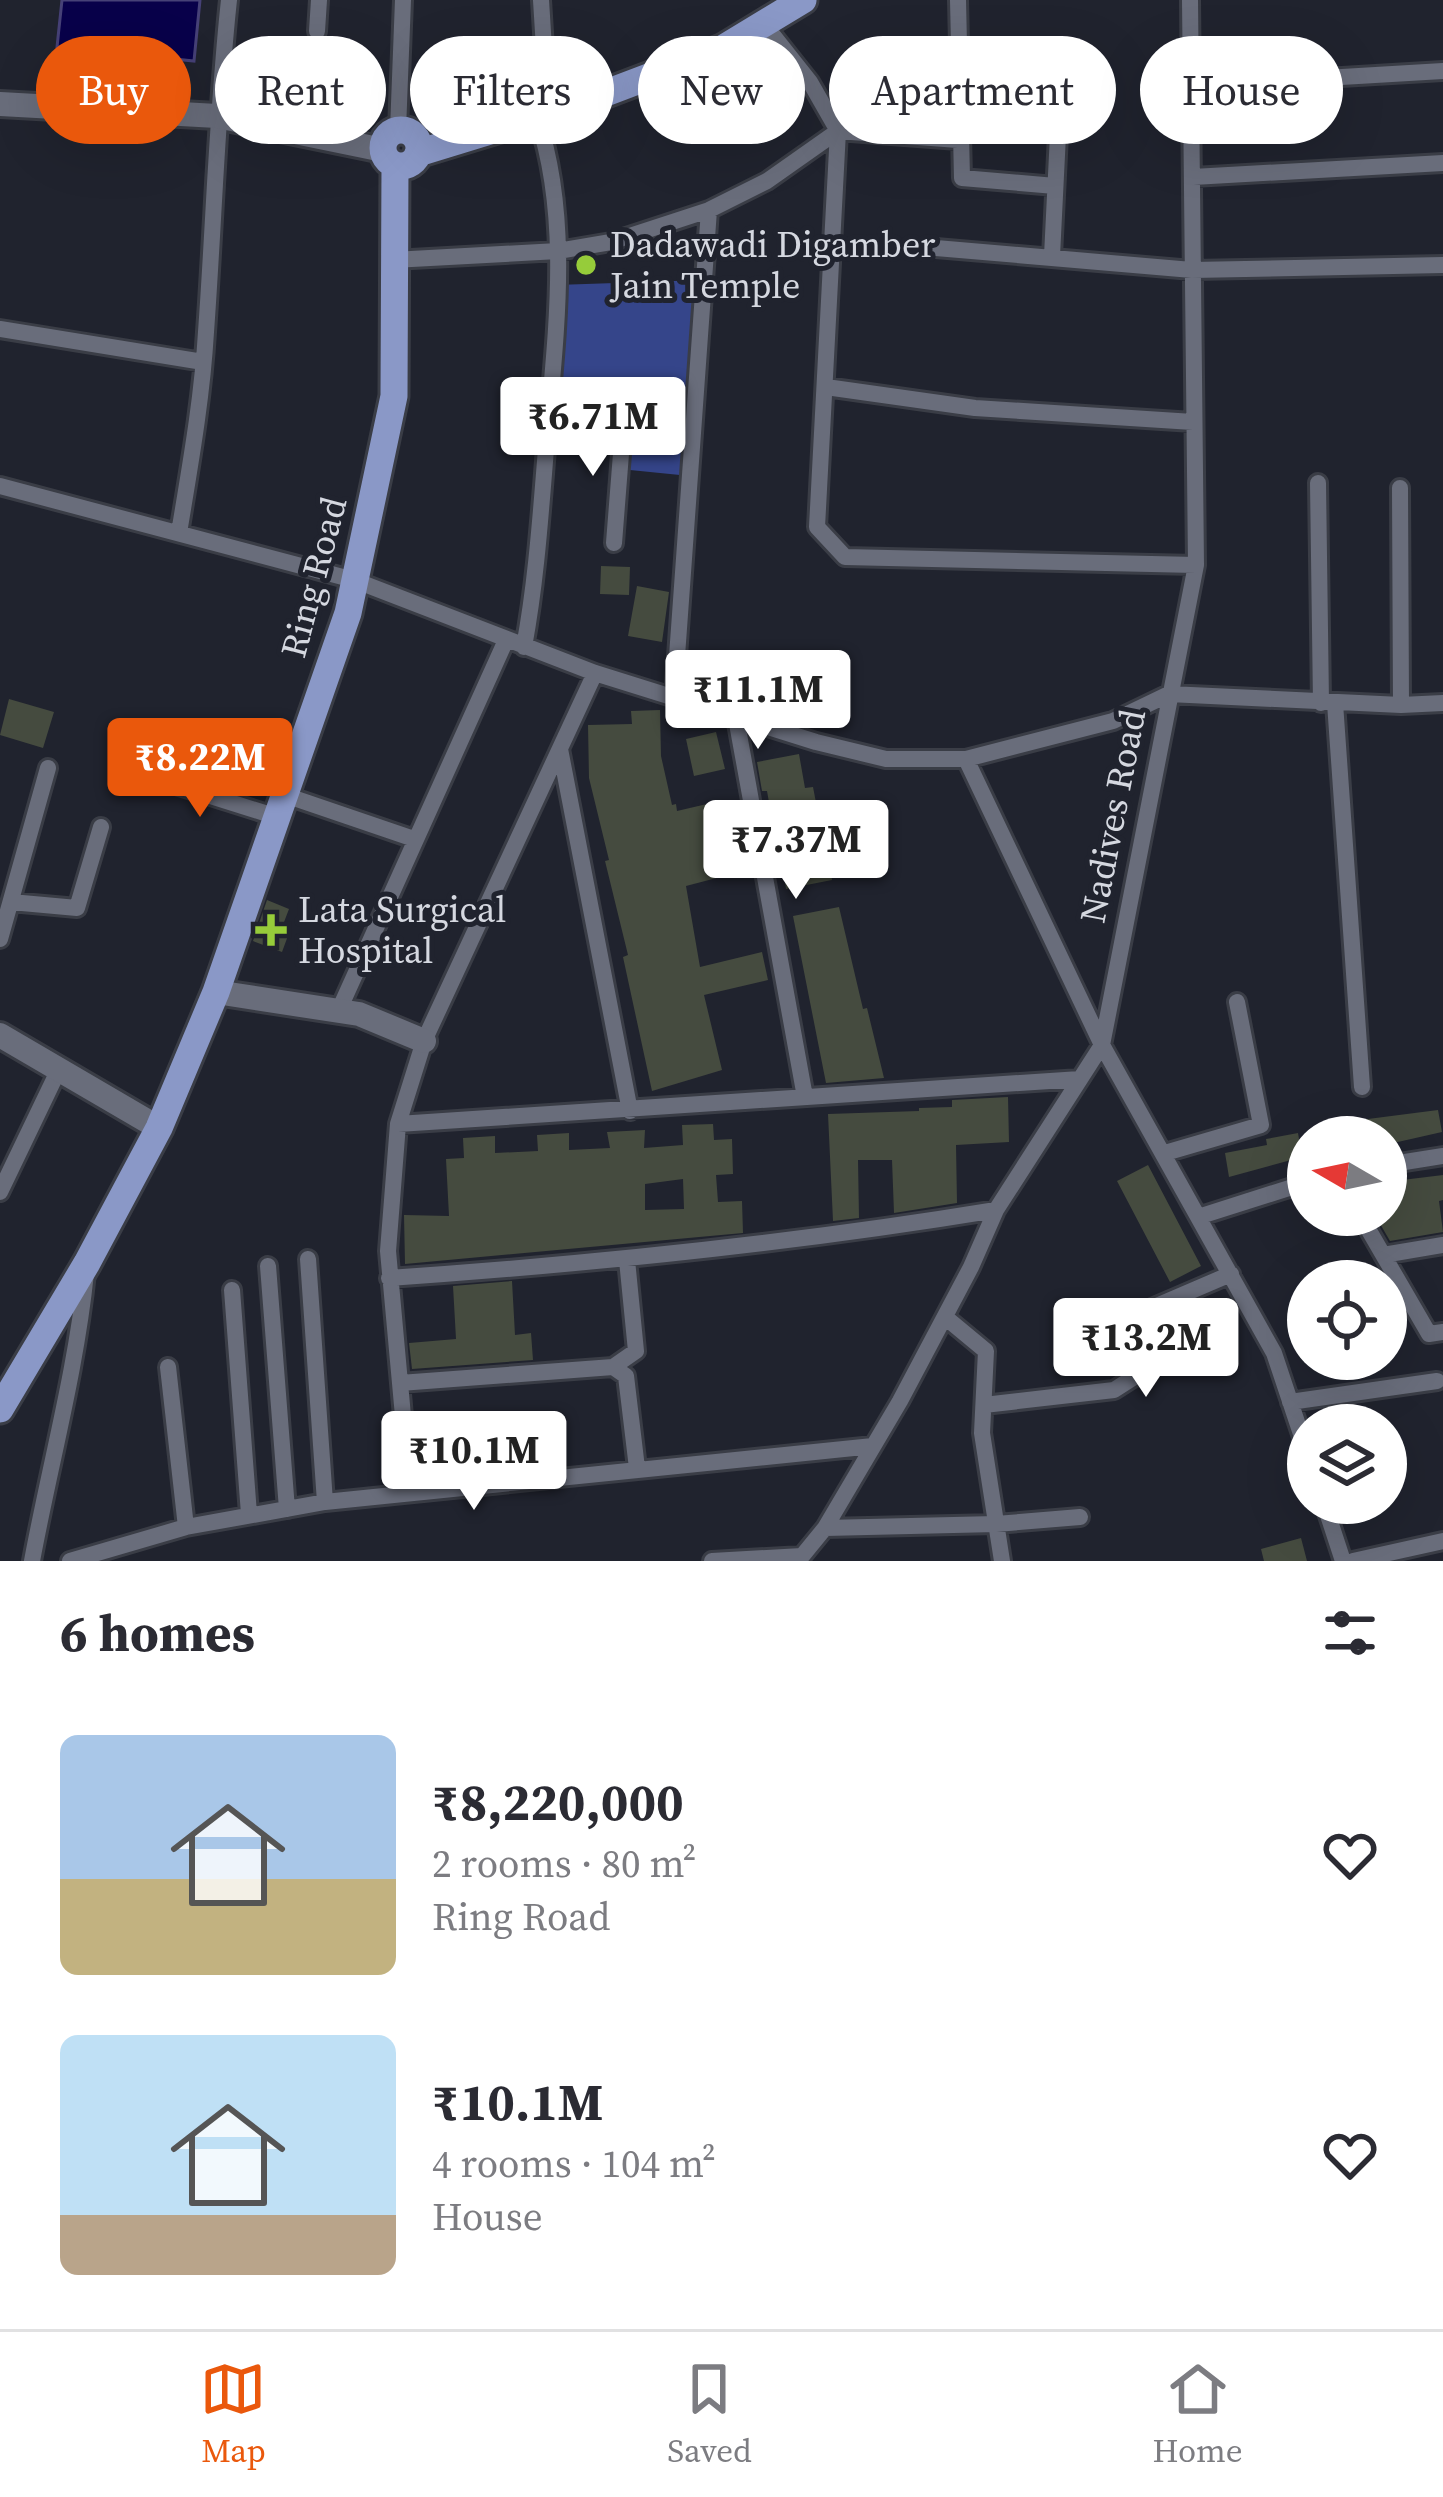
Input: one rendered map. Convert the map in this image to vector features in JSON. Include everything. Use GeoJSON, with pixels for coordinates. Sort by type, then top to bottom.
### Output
{"type":"FeatureCollection","features":[{"type":"Feature","properties":{"kind":"main road"},"geometry":{"type":"LineString","coordinates":[[614,89],[722,50],[803,0]]}},
{"type":"Feature","properties":{"kind":"main road"},"geometry":{"type":"LineString","coordinates":[[0,104],[215,116]]}},
{"type":"Feature","properties":{"kind":"main road"},"geometry":{"type":"LineString","coordinates":[[367,144],[399,150],[424,144]]}},
{"type":"Feature","properties":{"kind":"main road","name":"Ring Road"},"geometry":{"type":"LineString","coordinates":[[0,1409],[87,1263],[158,1128],[216,992],[348,613],[394,396],[399,150]]}},
{"type":"Feature","properties":{"kind":"main road"},"geometry":{"type":"LineString","coordinates":[[216,992],[359,1014],[424,1041]]}},
{"type":"Feature","properties":{"kind":"main road"},"geometry":{"type":"LineString","coordinates":[[0,1035],[158,1128]]}},
{"type":"Feature","properties":{"kind":"street"},"geometry":{"type":"LineString","coordinates":[[225,36],[229,0]]}},
{"type":"Feature","properties":{"kind":"street"},"geometry":{"type":"LineString","coordinates":[[317,31],[319,0]]}},
{"type":"Feature","properties":{"kind":"street"},"geometry":{"type":"LineString","coordinates":[[399,150],[404,0]]}},
{"type":"Feature","properties":{"kind":"street"},"geometry":{"type":"LineString","coordinates":[[541,0],[541,36]]}},
{"type":"Feature","properties":{"kind":"street"},"geometry":{"type":"LineString","coordinates":[[958,0],[958,36]]}},
{"type":"Feature","properties":{"kind":"street","name":"Nadives Road"},"geometry":{"type":"LineString","coordinates":[[1190,0],[1190,36]]}},
{"type":"Feature","properties":{"kind":"street"},"geometry":{"type":"LineString","coordinates":[[764,24],[810,82],[829,115]]}},
{"type":"Feature","properties":{"kind":"street"},"geometry":{"type":"LineString","coordinates":[[1343,77],[1443,71]]}},
{"type":"Feature","properties":{"kind":"street"},"geometry":{"type":"LineString","coordinates":[[394,260],[558,251],[611,242],[709,210],[767,181],[829,137]]}},
{"type":"Feature","properties":{"kind":"street"},"geometry":{"type":"LineString","coordinates":[[179,533],[203,362],[215,144]]}},
{"type":"Feature","properties":{"kind":"street"},"geometry":{"type":"LineString","coordinates":[[524,647],[536,585],[558,251],[547,144]]}},
{"type":"Feature","properties":{"kind":"street"},"geometry":{"type":"LineString","coordinates":[[837,144],[818,527],[845,557],[1196,565]]}},
{"type":"Feature","properties":{"kind":"street"},"geometry":{"type":"LineString","coordinates":[[958,144],[962,178],[1055,186]]}},
{"type":"Feature","properties":{"kind":"street"},"geometry":{"type":"LineString","coordinates":[[1052,256],[1057,144]]}},
{"type":"Feature","properties":{"kind":"street","name":"Nadives Road"},"geometry":{"type":"LineString","coordinates":[[800,1558],[825,1528],[873,1446],[945,1317],[996,1210],[1102,1045],[1196,565],[1192,144]]}},
{"type":"Feature","properties":{"kind":"street"},"geometry":{"type":"LineString","coordinates":[[1192,177],[1443,163]]}},
{"type":"Feature","properties":{"kind":"street"},"geometry":{"type":"LineString","coordinates":[[674,698],[709,210]]}},
{"type":"Feature","properties":{"kind":"street"},"geometry":{"type":"LineString","coordinates":[[936,248],[1192,270],[1443,265]]}},
{"type":"Feature","properties":{"kind":"street"},"geometry":{"type":"LineString","coordinates":[[0,329],[203,362]]}},
{"type":"Feature","properties":{"kind":"street"},"geometry":{"type":"LineString","coordinates":[[826,387],[975,408],[1193,422]]}},
{"type":"Feature","properties":{"kind":"street"},"geometry":{"type":"LineString","coordinates":[[547,436],[622,441],[614,543]]}},
{"type":"Feature","properties":{"kind":"street"},"geometry":{"type":"LineString","coordinates":[[1318,483],[1328,703],[1362,1087]]}},
{"type":"Feature","properties":{"kind":"street"},"geometry":{"type":"LineString","coordinates":[[0,486],[354,580],[596,673],[886,759],[966,759],[1113,721],[1169,694],[1401,706],[1443,703]]}},
{"type":"Feature","properties":{"kind":"street"},"geometry":{"type":"LineString","coordinates":[[1400,488],[1401,706]]}},
{"type":"Feature","properties":{"kind":"street"},"geometry":{"type":"LineString","coordinates":[[339,1010],[506,640]]}},
{"type":"Feature","properties":{"kind":"street"},"geometry":{"type":"LineString","coordinates":[[410,1493],[389,1278],[389,1208],[398,1124],[424,1041],[596,673]]}},
{"type":"Feature","properties":{"kind":"street"},"geometry":{"type":"LineString","coordinates":[[736,718],[805,1097]]}},
{"type":"Feature","properties":{"kind":"street"},"geometry":{"type":"LineString","coordinates":[[560,749],[630,1112]]}},
{"type":"Feature","properties":{"kind":"street"},"geometry":{"type":"LineString","coordinates":[[966,759],[1102,1045],[1274,1353],[1290,1402],[1437,1381]]}},
{"type":"Feature","properties":{"kind":"street"},"geometry":{"type":"LineString","coordinates":[[0,939],[11,902],[8,880],[48,768]]}},
{"type":"Feature","properties":{"kind":"street"},"geometry":{"type":"LineString","coordinates":[[141,774],[414,839]]}},
{"type":"Feature","properties":{"kind":"street"},"geometry":{"type":"LineString","coordinates":[[11,902],[77,908],[100,827]]}},
{"type":"Feature","properties":{"kind":"street"},"geometry":{"type":"LineString","coordinates":[[1165,1154],[1261,1125],[1237,1002]]}},
{"type":"Feature","properties":{"kind":"street"},"geometry":{"type":"LineString","coordinates":[[0,1192],[60,1067]]}},
{"type":"Feature","properties":{"kind":"street"},"geometry":{"type":"LineString","coordinates":[[398,1124],[1080,1079]]}},
{"type":"Feature","properties":{"kind":"street"},"geometry":{"type":"LineString","coordinates":[[1407,1162],[1443,1156]]}},
{"type":"Feature","properties":{"kind":"street"},"geometry":{"type":"LineString","coordinates":[[1201,1216],[1287,1189]]}},
{"type":"Feature","properties":{"kind":"street"},"geometry":{"type":"LineString","coordinates":[[389,1278],[627,1260],[851,1234],[996,1210]]}},
{"type":"Feature","properties":{"kind":"street"},"geometry":{"type":"LineString","coordinates":[[1372,1236],[1430,1334],[1443,1333]]}},
{"type":"Feature","properties":{"kind":"street"},"geometry":{"type":"LineString","coordinates":[[1383,1256],[1443,1245]]}},
{"type":"Feature","properties":{"kind":"street"},"geometry":{"type":"LineString","coordinates":[[308,1259],[326,1502]]}},
{"type":"Feature","properties":{"kind":"street"},"geometry":{"type":"LineString","coordinates":[[400,1383],[613,1367],[636,1352],[627,1260]]}},
{"type":"Feature","properties":{"kind":"street"},"geometry":{"type":"LineString","coordinates":[[32,1561],[52,1454],[70,1392],[87,1263]]}},
{"type":"Feature","properties":{"kind":"street"},"geometry":{"type":"LineString","coordinates":[[268,1266],[287,1509]]}},
{"type":"Feature","properties":{"kind":"street"},"geometry":{"type":"LineString","coordinates":[[984,1405],[1114,1390],[1139,1374],[1131,1330],[1140,1313],[1232,1274]]}},
{"type":"Feature","properties":{"kind":"street"},"geometry":{"type":"LineString","coordinates":[[232,1290],[249,1514]]}},
{"type":"Feature","properties":{"kind":"street"},"geometry":{"type":"LineString","coordinates":[[945,1317],[986,1352],[982,1433],[1002,1561]]}},
{"type":"Feature","properties":{"kind":"street"},"geometry":{"type":"LineString","coordinates":[[168,1367],[186,1527]]}},
{"type":"Feature","properties":{"kind":"street"},"geometry":{"type":"LineString","coordinates":[[613,1367],[626,1376],[637,1468]]}},
{"type":"Feature","properties":{"kind":"street"},"geometry":{"type":"LineString","coordinates":[[70,1561],[186,1527],[326,1502],[873,1446]]}},
{"type":"Feature","properties":{"kind":"street"},"geometry":{"type":"LineString","coordinates":[[825,1528],[1079,1517]]}},
{"type":"Feature","properties":{"kind":"street"},"geometry":{"type":"LineString","coordinates":[[1331,1524],[1343,1561]]}},
{"type":"Feature","properties":{"kind":"street"},"geometry":{"type":"LineString","coordinates":[[1353,1561],[1443,1541]]}},
{"type":"Feature","properties":{"kind":"street"},"geometry":{"type":"LineString","coordinates":[[712,1561],[800,1558]]}},
{"type":"Feature","properties":{"kind":"shaded area"},"geometry":{"type":"Polygon","coordinates":[[[62,0],[200,0],[194,61],[191,36],[58,36],[62,0]]]}},
{"type":"Feature","properties":{"kind":"shaded area"},"geometry":{"type":"Polygon","coordinates":[[[704,280],[690,476],[620,469],[621,441],[561,437],[556,285],[704,280]]]}},
{"type":"Feature","properties":{"kind":"building"},"geometry":{"type":"Polygon","coordinates":[[[601,566],[630,567],[629,595],[600,594],[601,566]]]}},
{"type":"Feature","properties":{"kind":"building"},"geometry":{"type":"Polygon","coordinates":[[[637,586],[669,592],[662,642],[628,636],[637,586]]]}},
{"type":"Feature","properties":{"kind":"building"},"geometry":{"type":"Polygon","coordinates":[[[9,699],[54,712],[43,748],[0,735],[9,699]]]}},
{"type":"Feature","properties":{"kind":"building"},"geometry":{"type":"Polygon","coordinates":[[[660,710],[661,756],[672,805],[676,804],[677,811],[724,800],[734,844],[745,841],[751,869],[686,886],[700,967],[762,952],[768,980],[704,995],[722,1070],[652,1091],[589,778],[588,725],[632,724],[631,711],[660,710]]]}},
{"type":"Feature","properties":{"kind":"building"},"geometry":{"type":"Polygon","coordinates":[[[716,732],[725,769],[694,776],[686,739],[716,732]]]}},
{"type":"Feature","properties":{"kind":"building"},"geometry":{"type":"Polygon","coordinates":[[[799,754],[805,788],[813,787],[822,818],[832,880],[786,889],[776,824],[767,791],[762,791],[757,762],[799,754]]]}},
{"type":"Feature","properties":{"kind":"building"},"geometry":{"type":"Polygon","coordinates":[[[267,900],[289,909],[281,930],[289,933],[282,952],[253,941],[267,900]]]}},
{"type":"Feature","properties":{"kind":"building"},"geometry":{"type":"Polygon","coordinates":[[[839,907],[884,1078],[826,1083],[793,916],[839,907]]]}},
{"type":"Feature","properties":{"kind":"building"},"geometry":{"type":"Polygon","coordinates":[[[1008,1097],[1009,1142],[956,1145],[957,1203],[894,1213],[892,1160],[858,1160],[859,1218],[833,1221],[828,1114],[919,1111],[952,1107],[952,1100],[1008,1097]]]}},
{"type":"Feature","properties":{"kind":"building"},"geometry":{"type":"Polygon","coordinates":[[[1438,1110],[1442,1132],[1407,1140],[1407,1116],[1391,1116],[1438,1110]]]}},
{"type":"Feature","properties":{"kind":"building"},"geometry":{"type":"Polygon","coordinates":[[[713,1124],[714,1140],[732,1139],[733,1174],[716,1175],[718,1202],[742,1201],[743,1233],[405,1264],[404,1215],[449,1216],[446,1159],[464,1158],[463,1138],[495,1136],[495,1153],[538,1151],[537,1135],[569,1133],[569,1150],[610,1148],[607,1132],[645,1130],[644,1148],[683,1145],[682,1125],[713,1124]],[[683,1179],[645,1184],[645,1210],[684,1209],[683,1179]]]}},
{"type":"Feature","properties":{"kind":"building"},"geometry":{"type":"Polygon","coordinates":[[[1287,1135],[1287,1161],[1229,1177],[1225,1153],[1267,1145],[1266,1139],[1287,1135]]]}},
{"type":"Feature","properties":{"kind":"building"},"geometry":{"type":"Polygon","coordinates":[[[1148,1165],[1201,1266],[1170,1282],[1117,1181],[1148,1165]]]}},
{"type":"Feature","properties":{"kind":"building"},"geometry":{"type":"Polygon","coordinates":[[[1443,1175],[1443,1200],[1439,1201],[1443,1232],[1390,1241],[1387,1236],[1407,1236],[1407,1179],[1443,1175]]]}},
{"type":"Feature","properties":{"kind":"building"},"geometry":{"type":"Polygon","coordinates":[[[512,1281],[515,1335],[531,1333],[533,1360],[412,1369],[409,1343],[456,1339],[453,1286],[512,1281]]]}},
{"type":"Feature","properties":{"kind":"building"},"geometry":{"type":"Polygon","coordinates":[[[1301,1538],[1307,1561],[1264,1561],[1261,1549],[1301,1538]]]}},
{"type":"Feature","properties":{"kind":"place","name":"Dadawadi Digamber Jain Temple"},"geometry":{"type":"Point","coordinates":[586,265]}},
{"type":"Feature","properties":{"kind":"place","name":"Lata Surgical Hospital"},"geometry":{"type":"Point","coordinates":[271,930]}}]}
